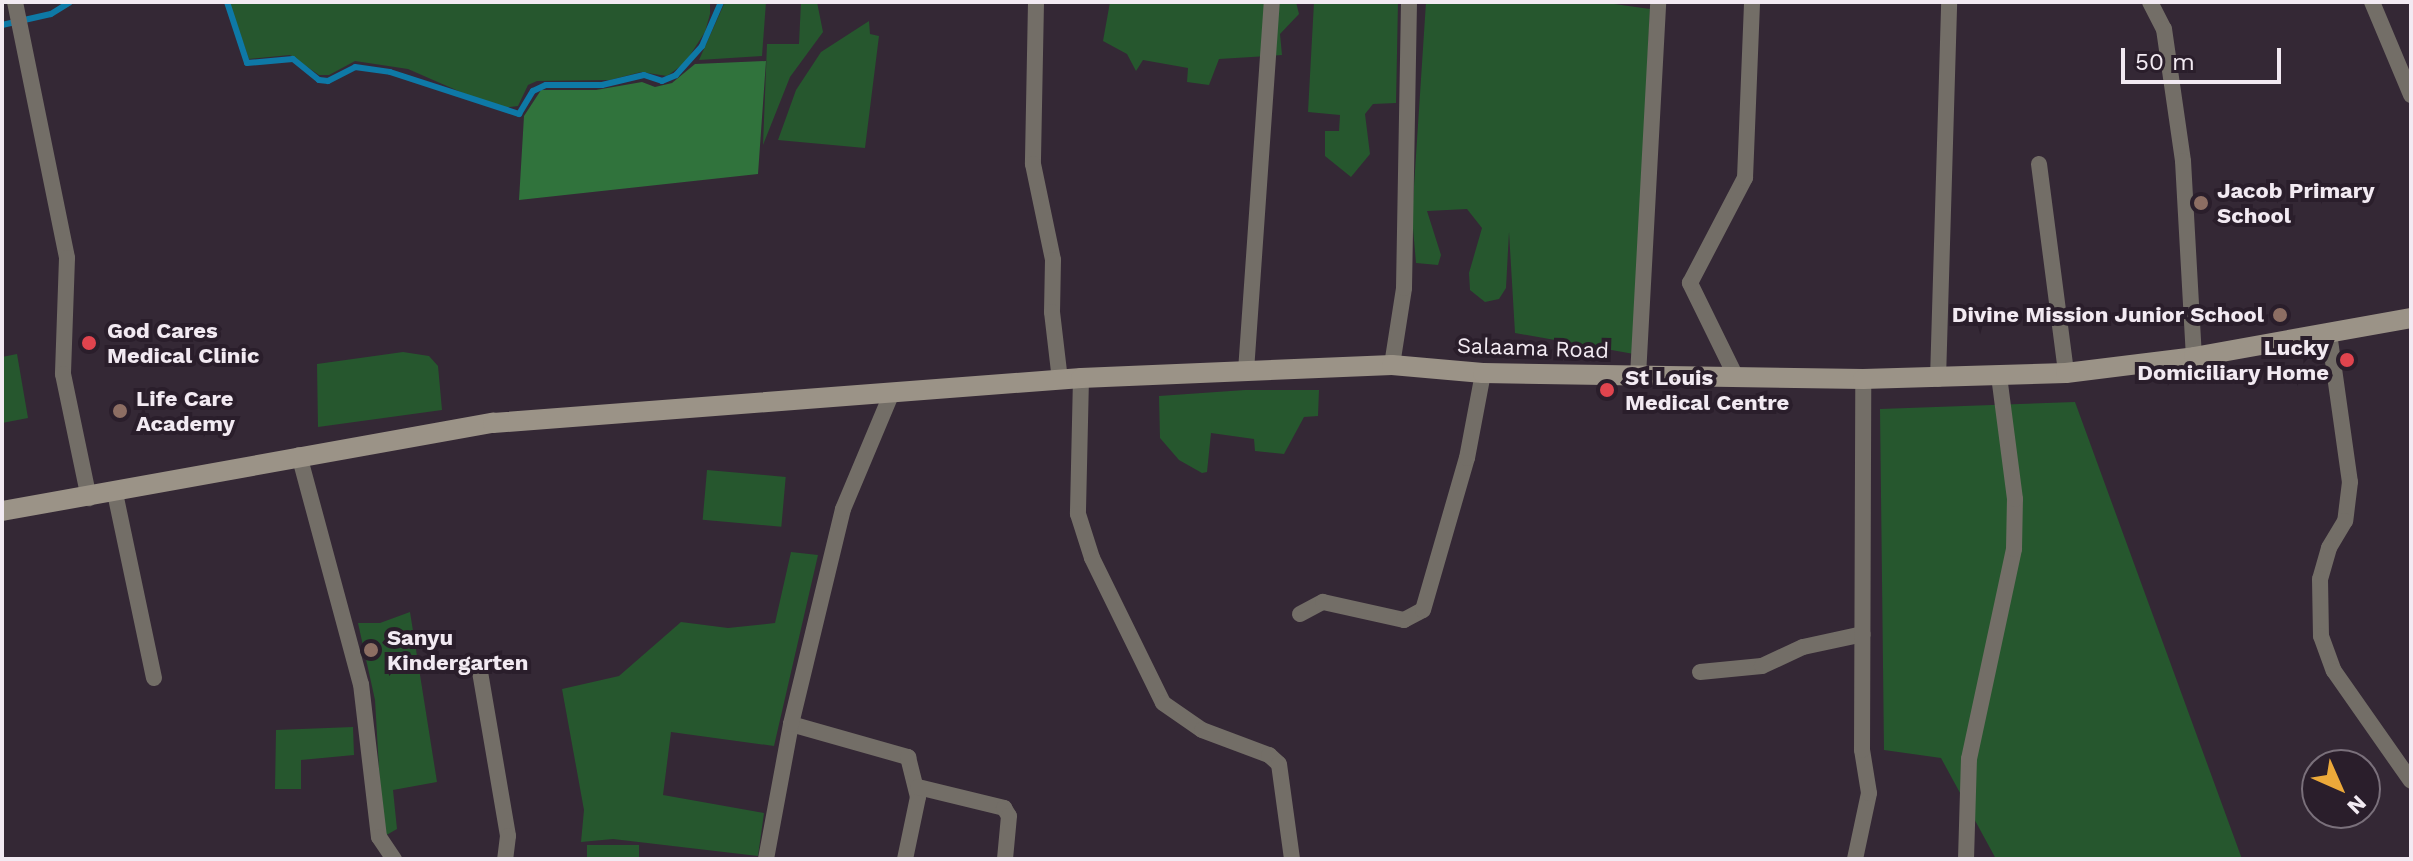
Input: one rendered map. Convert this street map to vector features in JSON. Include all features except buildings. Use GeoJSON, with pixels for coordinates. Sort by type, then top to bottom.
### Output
{"type":"FeatureCollection","features":[{"type":"Feature","properties":{"kind":"main road","name":"Salaama Road"},"geometry":{"type":"LineString","coordinates":[[2,511],[89,498],[299,455],[493,423],[1071,379],[1392,365],[1483,373],[1863,379],[2066,373],[2194,357],[2411,318]]}},
{"type":"Feature","properties":{"kind":"street"},"geometry":{"type":"LineString","coordinates":[[1036,2],[1033,164],[1053,260],[1052,312],[1071,379],[1078,514],[1092,558],[1163,703],[1192,725],[1269,755],[1279,764],[1292,859]]}},
{"type":"Feature","properties":{"kind":"street"},"geometry":{"type":"LineString","coordinates":[[1246,371],[1272,2]]}},
{"type":"Feature","properties":{"kind":"street"},"geometry":{"type":"LineString","coordinates":[[1392,365],[1404,288],[1409,2]]}},
{"type":"Feature","properties":{"kind":"street"},"geometry":{"type":"LineString","coordinates":[[1638,376],[1658,2]]}},
{"type":"Feature","properties":{"kind":"street"},"geometry":{"type":"LineString","coordinates":[[1736,377],[1690,283],[1745,178],[1752,2]]}},
{"type":"Feature","properties":{"kind":"street"},"geometry":{"type":"LineString","coordinates":[[1938,379],[1949,2]]}},
{"type":"Feature","properties":{"kind":"street"},"geometry":{"type":"LineString","coordinates":[[2150,2],[2164,29],[2183,161],[2194,357]]}},
{"type":"Feature","properties":{"kind":"street"},"geometry":{"type":"LineString","coordinates":[[2372,2],[2411,95]]}},
{"type":"Feature","properties":{"kind":"street"},"geometry":{"type":"LineString","coordinates":[[15,6],[67,258],[63,374],[89,498]]}},
{"type":"Feature","properties":{"kind":"street"},"geometry":{"type":"LineString","coordinates":[[2039,164],[2066,373]]}},
{"type":"Feature","properties":{"kind":"street"},"geometry":{"type":"LineString","coordinates":[[2329,333],[2350,482],[2345,521],[2329,548],[2320,579],[2321,636],[2334,671],[2411,781]]}},
{"type":"Feature","properties":{"kind":"street"},"geometry":{"type":"LineString","coordinates":[[1300,614],[1334,602],[1404,620],[1423,610],[1467,458],[1483,373]]}},
{"type":"Feature","properties":{"kind":"street"},"geometry":{"type":"LineString","coordinates":[[1966,859],[1969,759],[2014,549],[2015,499],[1999,376]]}},
{"type":"Feature","properties":{"kind":"street"},"geometry":{"type":"LineString","coordinates":[[1855,859],[1869,793],[1862,750],[1863,379]]}},
{"type":"Feature","properties":{"kind":"street"},"geometry":{"type":"LineString","coordinates":[[766,859],[791,724],[843,509],[891,395]]}},
{"type":"Feature","properties":{"kind":"street"},"geometry":{"type":"LineString","coordinates":[[299,455],[361,684],[377,829],[387,857]]}},
{"type":"Feature","properties":{"kind":"street"},"geometry":{"type":"LineString","coordinates":[[115,493],[154,678]]}},
{"type":"Feature","properties":{"kind":"street"},"geometry":{"type":"LineString","coordinates":[[1700,672],[1762,666],[1803,647],[1863,634]]}},
{"type":"Feature","properties":{"kind":"street"},"geometry":{"type":"LineString","coordinates":[[479,666],[508,836],[505,859]]}},
{"type":"Feature","properties":{"kind":"street"},"geometry":{"type":"LineString","coordinates":[[791,724],[900,752],[913,763],[918,787],[905,859]]}},
{"type":"Feature","properties":{"kind":"street"},"geometry":{"type":"LineString","coordinates":[[918,787],[1004,808],[1009,816],[1005,859]]}},
{"type":"Feature","properties":{"kind":"green space"},"geometry":{"type":"Polygon","coordinates":[[[229,2],[710,2],[710,14],[705,32],[685,63],[667,76],[641,72],[610,80],[537,81],[528,85],[518,106],[495,107],[408,69],[355,61],[329,75],[319,75],[290,55],[249,59],[229,2]]]}},
{"type":"Feature","properties":{"kind":"green space"},"geometry":{"type":"Polygon","coordinates":[[[725,2],[766,2],[762,56],[699,60],[725,2]]]}},
{"type":"Feature","properties":{"kind":"green space"},"geometry":{"type":"Polygon","coordinates":[[[801,2],[817,2],[823,32],[790,77],[763,145],[767,44],[799,44],[801,2]]]}},
{"type":"Feature","properties":{"kind":"green space"},"geometry":{"type":"Polygon","coordinates":[[[1110,2],[1296,2],[1299,14],[1280,34],[1282,55],[1219,59],[1209,85],[1187,82],[1188,68],[1143,60],[1136,71],[1127,54],[1103,41],[1110,2]]]}},
{"type":"Feature","properties":{"kind":"green space"},"geometry":{"type":"Polygon","coordinates":[[[1314,2],[1398,2],[1396,103],[1373,104],[1365,114],[1370,154],[1351,177],[1325,156],[1325,131],[1339,131],[1340,115],[1308,112],[1314,2]]]}},
{"type":"Feature","properties":{"kind":"green space"},"geometry":{"type":"Polygon","coordinates":[[[1426,2],[1600,2],[1650,9],[1634,354],[1515,333],[1509,232],[1506,288],[1499,299],[1485,302],[1470,290],[1469,273],[1482,228],[1467,209],[1427,211],[1441,255],[1438,265],[1416,263],[1412,217],[1426,2]]]}},
{"type":"Feature","properties":{"kind":"green space"},"geometry":{"type":"Polygon","coordinates":[[[869,21],[870,34],[879,36],[865,148],[778,140],[796,90],[821,52],[869,21]]]}},
{"type":"Feature","properties":{"kind":"green space"},"geometry":{"type":"Polygon","coordinates":[[[766,61],[758,174],[519,200],[524,116],[541,90],[596,90],[642,82],[655,87],[672,83],[695,64],[766,61]]]}},
{"type":"Feature","properties":{"kind":"green space"},"geometry":{"type":"Polygon","coordinates":[[[403,352],[429,356],[438,366],[442,410],[318,427],[317,364],[403,352]]]}},
{"type":"Feature","properties":{"kind":"green space"},"geometry":{"type":"Polygon","coordinates":[[[17,354],[28,418],[2,423],[2,357],[17,354]]]}},
{"type":"Feature","properties":{"kind":"green space"},"geometry":{"type":"Polygon","coordinates":[[[1245,390],[1319,390],[1318,416],[1304,417],[1284,454],[1255,451],[1254,439],[1211,433],[1207,472],[1202,473],[1179,460],[1160,438],[1159,396],[1245,390]]]}},
{"type":"Feature","properties":{"kind":"green space"},"geometry":{"type":"Polygon","coordinates":[[[2075,402],[2242,859],[1996,859],[1941,758],[1884,750],[1880,409],[2075,402]]]}},
{"type":"Feature","properties":{"kind":"green space"},"geometry":{"type":"Polygon","coordinates":[[[707,470],[786,477],[781,527],[703,520],[707,470]]]}},
{"type":"Feature","properties":{"kind":"green space"},"geometry":{"type":"Polygon","coordinates":[[[791,552],[818,555],[774,746],[671,732],[663,795],[764,813],[758,856],[613,839],[581,842],[584,810],[562,689],[619,676],[681,622],[728,628],[775,623],[791,552]]]}},
{"type":"Feature","properties":{"kind":"green space"},"geometry":{"type":"Polygon","coordinates":[[[410,612],[437,782],[393,790],[397,829],[383,837],[375,700],[358,623],[380,623],[410,612]]]}},
{"type":"Feature","properties":{"kind":"green space"},"geometry":{"type":"Polygon","coordinates":[[[353,727],[354,755],[301,760],[301,789],[275,789],[276,730],[353,727]]]}},
{"type":"Feature","properties":{"kind":"green space"},"geometry":{"type":"Polygon","coordinates":[[[587,845],[639,845],[639,859],[587,859],[587,845]]]}},
{"type":"Feature","properties":{"kind":"waterway"},"geometry":{"type":"LineString","coordinates":[[2,25],[51,14],[70,2]]}},
{"type":"Feature","properties":{"kind":"waterway"},"geometry":{"type":"LineString","coordinates":[[227,2],[247,63],[293,59],[319,80],[328,81],[355,67],[390,72],[519,114],[533,91],[546,85],[602,85],[644,75],[662,81],[676,75],[702,46],[721,2]]}},
{"type":"Feature","properties":{"kind":"place","name":"Jacob Primary School"},"geometry":{"type":"Point","coordinates":[2201,203]}},
{"type":"Feature","properties":{"kind":"place","name":"Divine Mission Junior School"},"geometry":{"type":"Point","coordinates":[2280,315]}},
{"type":"Feature","properties":{"kind":"place","name":"God Cares Medical Clinic"},"geometry":{"type":"Point","coordinates":[89,343]}},
{"type":"Feature","properties":{"kind":"place","name":"Lucky Domiciliary Home"},"geometry":{"type":"Point","coordinates":[2347,360]}},
{"type":"Feature","properties":{"kind":"place","name":"St Louis Medical Centre"},"geometry":{"type":"Point","coordinates":[1607,390]}},
{"type":"Feature","properties":{"kind":"place","name":"Life Care Academy"},"geometry":{"type":"Point","coordinates":[120,411]}},
{"type":"Feature","properties":{"kind":"place","name":"Sanyu Kindergarten"},"geometry":{"type":"Point","coordinates":[371,650]}}]}
